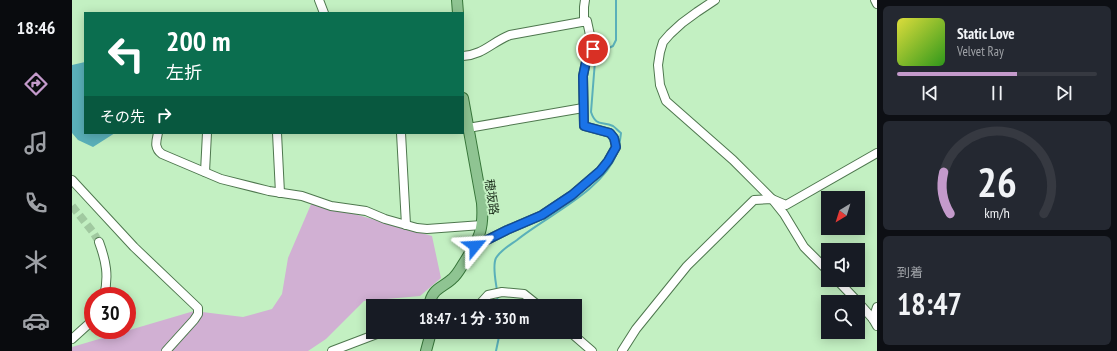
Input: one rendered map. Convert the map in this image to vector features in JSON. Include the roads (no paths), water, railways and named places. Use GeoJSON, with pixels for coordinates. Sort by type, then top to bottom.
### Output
{"type":"FeatureCollection","features":[{"type":"Feature","properties":{"kind":"main road"},"geometry":{"type":"LineString","coordinates":[[457,0],[458,12]]}},
{"type":"Feature","properties":{"kind":"main road","name":"穂坂路"},"geometry":{"type":"LineString","coordinates":[[430,299],[436,290],[458,273],[475,246],[482,225],[482,203],[464,104]]}},
{"type":"Feature","properties":{"kind":"main road"},"geometry":{"type":"LineString","coordinates":[[426,351],[429,339]]}},
{"type":"Feature","properties":{"kind":"street"},"geometry":{"type":"LineString","coordinates":[[319,0],[324,12]]}},
{"type":"Feature","properties":{"kind":"street"},"geometry":{"type":"LineString","coordinates":[[584,22],[585,0]]}},
{"type":"Feature","properties":{"kind":"street"},"geometry":{"type":"LineString","coordinates":[[715,0],[682,23],[664,42],[660,52],[658,65],[660,85],[666,101],[734,160],[772,199],[784,214],[804,247],[821,264]]}},
{"type":"Feature","properties":{"kind":"street"},"geometry":{"type":"LineString","coordinates":[[875,0],[877,4]]}},
{"type":"Feature","properties":{"kind":"street"},"geometry":{"type":"LineString","coordinates":[[464,56],[478,53],[503,38],[510,36],[587,21],[593,49],[588,52],[583,76],[584,126],[610,133],[614,138],[616,147],[604,166],[593,178],[572,195],[542,215],[475,246]]}},
{"type":"Feature","properties":{"kind":"street"},"geometry":{"type":"LineString","coordinates":[[468,128],[583,108]]}},
{"type":"Feature","properties":{"kind":"street"},"geometry":{"type":"LineString","coordinates":[[158,134],[156,146],[162,154],[221,179],[280,193],[302,196],[331,206],[366,211],[385,219],[427,229],[482,225]]}},
{"type":"Feature","properties":{"kind":"street"},"geometry":{"type":"LineString","coordinates":[[205,172],[207,134]]}},
{"type":"Feature","properties":{"kind":"street"},"geometry":{"type":"LineString","coordinates":[[277,134],[280,193]]}},
{"type":"Feature","properties":{"kind":"street"},"geometry":{"type":"LineString","coordinates":[[401,134],[406,225]]}},
{"type":"Feature","properties":{"kind":"street"},"geometry":{"type":"LineString","coordinates":[[622,351],[636,329],[693,260],[754,200],[772,199],[786,205],[877,152]]}},
{"type":"Feature","properties":{"kind":"street"},"geometry":{"type":"LineString","coordinates":[[72,180],[134,247],[198,308],[198,314],[194,320],[166,351]]}},
{"type":"Feature","properties":{"kind":"street"},"geometry":{"type":"LineString","coordinates":[[99,242],[105,258],[107,287]]}},
{"type":"Feature","properties":{"kind":"street"},"geometry":{"type":"LineString","coordinates":[[844,287],[851,295]]}},
{"type":"Feature","properties":{"kind":"street"},"geometry":{"type":"LineString","coordinates":[[484,299],[492,293],[502,292],[524,294],[530,299]]}},
{"type":"Feature","properties":{"kind":"street"},"geometry":{"type":"LineString","coordinates":[[875,323],[877,307]]}},
{"type":"Feature","properties":{"kind":"street"},"geometry":{"type":"LineString","coordinates":[[865,311],[875,323]]}},
{"type":"Feature","properties":{"kind":"street"},"geometry":{"type":"LineString","coordinates":[[72,339],[84,328]]}},
{"type":"Feature","properties":{"kind":"street"},"geometry":{"type":"LineString","coordinates":[[332,351],[366,338]]}},
{"type":"Feature","properties":{"kind":"street"},"geometry":{"type":"LineString","coordinates":[[578,339],[592,351]]}},
{"type":"Feature","properties":{"kind":"water"},"geometry":{"type":"Polygon","coordinates":[[[84,62],[84,134],[113,134],[93,147],[78,140],[72,133],[72,65],[84,62]]]}},
{"type":"Feature","properties":{"kind":"waterway"},"geometry":{"type":"LineString","coordinates":[[616,0],[616,40],[613,46],[593,55],[595,61],[591,112],[597,122],[613,126],[621,133],[619,147]]}},
{"type":"Feature","properties":{"kind":"waterway"},"geometry":{"type":"LineString","coordinates":[[497,291],[494,265],[498,255],[587,191],[610,167],[617,153]]}},
{"type":"Feature","properties":{"kind":"waterway"},"geometry":{"type":"LineString","coordinates":[[497,295],[497,299]]}},
{"type":"Feature","properties":{"kind":"waterway"},"geometry":{"type":"LineString","coordinates":[[496,351],[499,339]]}},
{"type":"Feature","properties":{"kind":"tunnel"},"geometry":{"type":"LineString","coordinates":[[72,206],[93,232],[99,242]]}}]}
